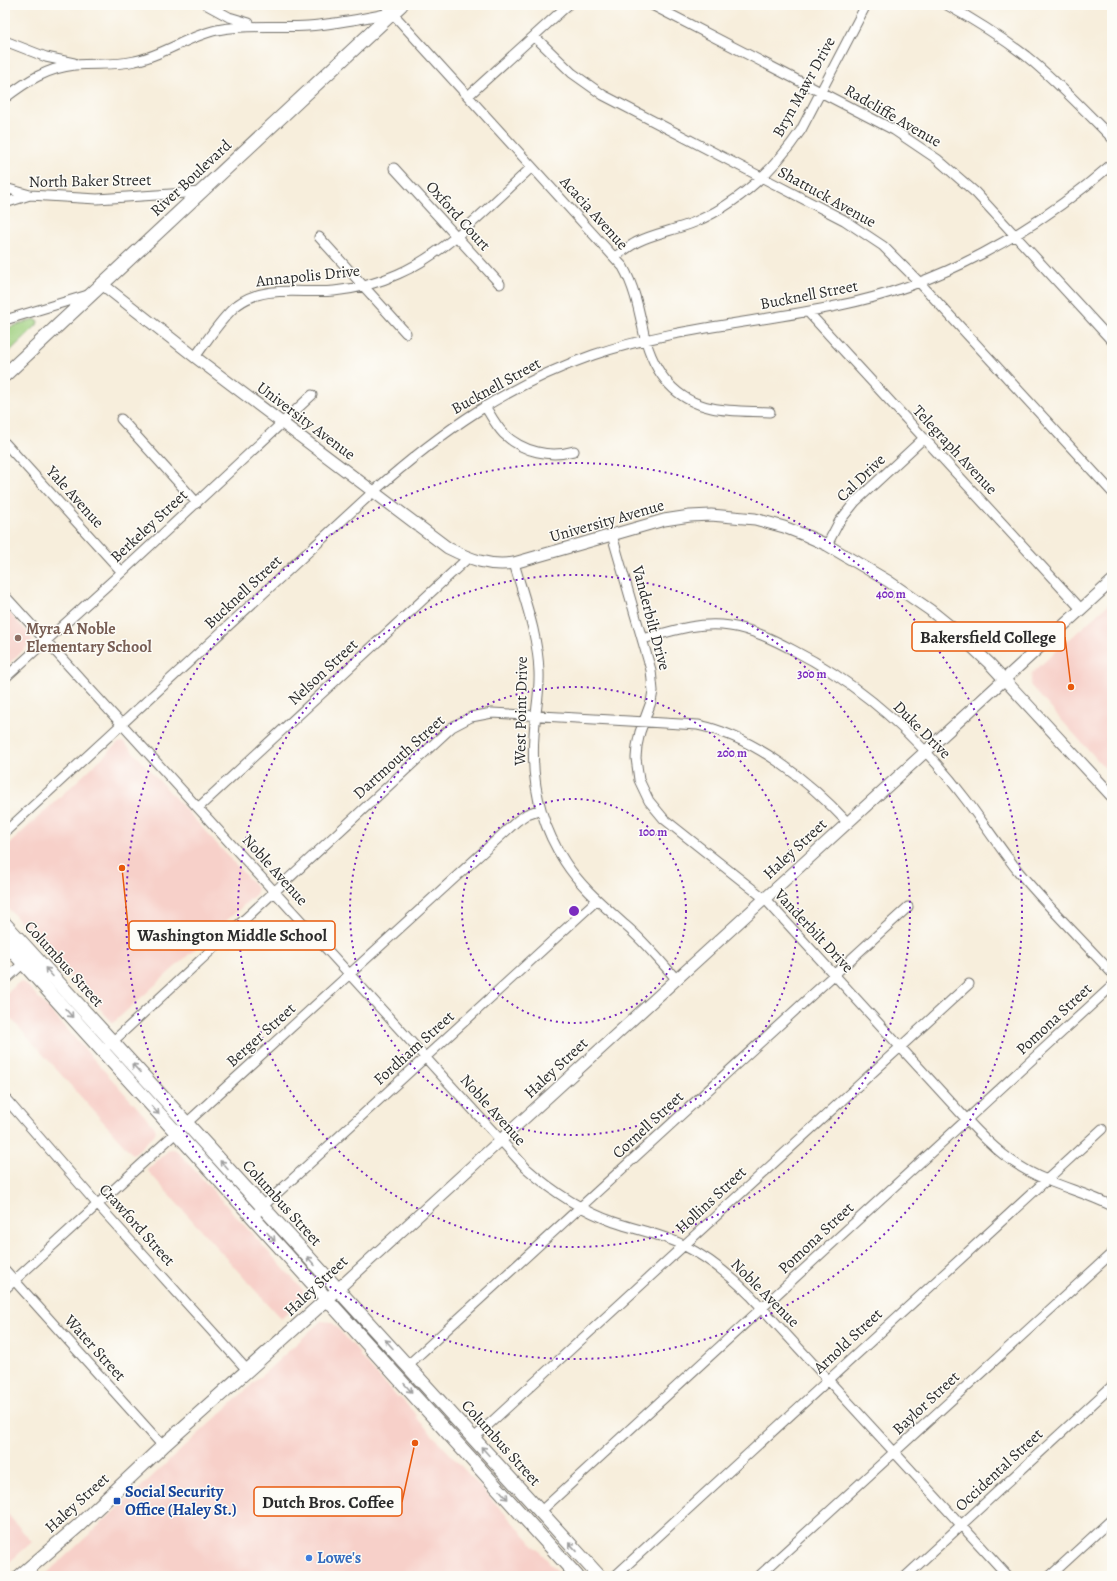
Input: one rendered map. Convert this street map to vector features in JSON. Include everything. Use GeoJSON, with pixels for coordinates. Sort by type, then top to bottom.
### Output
{"type":"FeatureCollection","features":[{"type":"Feature","properties":{"kind":"main road","name":"River Boulevard"},"geometry":{"type":"LineString","coordinates":[[5,375],[10,366],[102,284],[201,192],[393,8]]}},
{"type":"Feature","properties":{"kind":"main road","name":"Columbus Street"},"geometry":{"type":"LineString","coordinates":[[5,924],[28,959],[104,1053],[577,1576]]}},
{"type":"Feature","properties":{"kind":"main road","name":"Columbus Street"},"geometry":{"type":"LineString","coordinates":[[5,942],[28,959],[111,1041],[599,1576]]}},
{"type":"Feature","properties":{"kind":"main road","name":"Haley Street"},"geometry":{"type":"LineString","coordinates":[[20,1576],[327,1300]]}},
{"type":"Feature","properties":{"kind":"main road"},"geometry":{"type":"LineString","coordinates":[[396,1376],[408,1365]]}},
{"type":"Feature","properties":{"kind":"main road"},"geometry":{"type":"LineString","coordinates":[[462,1448],[474,1438]]}},
{"type":"Feature","properties":{"kind":"main road"},"geometry":{"type":"LineString","coordinates":[[530,1524],[540,1512]]}},
{"type":"Feature","properties":{"kind":"street"},"geometry":{"type":"LineString","coordinates":[[207,5],[241,22],[260,26]]}},
{"type":"Feature","properties":{"kind":"street"},"geometry":{"type":"LineString","coordinates":[[468,96],[568,5]]}},
{"type":"Feature","properties":{"kind":"street","name":"Radcliffe Avenue"},"geometry":{"type":"LineString","coordinates":[[652,5],[894,130],[937,159],[976,193],[1112,341]]}},
{"type":"Feature","properties":{"kind":"street","name":"Bryn Mawr Drive"},"geometry":{"type":"LineString","coordinates":[[615,258],[626,248],[638,242],[676,230],[714,213],[737,198],[762,178],[790,147],[801,130],[866,5]]}},
{"type":"Feature","properties":{"kind":"street"},"geometry":{"type":"LineString","coordinates":[[947,5],[997,35],[1026,56],[1066,91],[1112,138]]}},
{"type":"Feature","properties":{"kind":"street"},"geometry":{"type":"LineString","coordinates":[[5,98],[24,83],[51,70],[66,66],[114,65],[137,61],[199,35],[230,27],[319,25],[393,8]]}},
{"type":"Feature","properties":{"kind":"street","name":"Acacia Avenue"},"geometry":{"type":"LineString","coordinates":[[393,8],[468,96],[623,267],[629,279],[649,353],[660,373],[677,392],[688,399],[711,408],[770,412]]}},
{"type":"Feature","properties":{"kind":"street","name":"Shattuck Avenue"},"geometry":{"type":"LineString","coordinates":[[534,36],[572,73],[603,95],[844,220],[864,232],[894,256],[920,282],[1112,492]]}},
{"type":"Feature","properties":{"kind":"street"},"geometry":{"type":"LineString","coordinates":[[5,42],[46,57],[89,65]]}},
{"type":"Feature","properties":{"kind":"street","name":"Bucknell Street"},"geometry":{"type":"LineString","coordinates":[[5,832],[123,725],[373,492],[429,444],[484,406],[511,391],[593,355],[646,340],[675,334],[808,312],[869,298],[920,282],[977,257],[1016,236],[1068,201],[1112,164]]}},
{"type":"Feature","properties":{"kind":"street","name":"Annapolis Drive"},"geometry":{"type":"LineString","coordinates":[[195,357],[228,313],[247,298],[267,292],[336,291],[363,286],[381,281],[432,256],[532,166]]}},
{"type":"Feature","properties":{"kind":"street","name":"Oxford Court"},"geometry":{"type":"LineString","coordinates":[[394,168],[500,284]]}},
{"type":"Feature","properties":{"kind":"street"},"geometry":{"type":"LineString","coordinates":[[5,188],[30,195]]}},
{"type":"Feature","properties":{"kind":"street","name":"North Baker Street"},"geometry":{"type":"LineString","coordinates":[[5,203],[30,195],[97,199],[201,192]]}},
{"type":"Feature","properties":{"kind":"street"},"geometry":{"type":"LineString","coordinates":[[319,237],[406,333]]}},
{"type":"Feature","properties":{"kind":"street","name":"University Avenue"},"geometry":{"type":"LineString","coordinates":[[102,284],[195,357],[448,548],[481,563],[514,563],[664,520],[711,515],[755,519],[784,527],[827,545],[888,581],[930,610],[971,645],[1112,796]]}},
{"type":"Feature","properties":{"kind":"street"},"geometry":{"type":"LineString","coordinates":[[5,320],[91,294]]}},
{"type":"Feature","properties":{"kind":"street","name":"Telegraph Avenue"},"geometry":{"type":"LineString","coordinates":[[808,312],[1081,609]]}},
{"type":"Feature","properties":{"kind":"street","name":"Berkeley Street"},"geometry":{"type":"LineString","coordinates":[[5,678],[197,503],[312,395]]}},
{"type":"Feature","properties":{"kind":"street"},"geometry":{"type":"LineString","coordinates":[[484,406],[496,425],[504,434],[525,448],[547,454],[558,454],[574,451]]}},
{"type":"Feature","properties":{"kind":"street"},"geometry":{"type":"LineString","coordinates":[[121,419],[197,503]]}},
{"type":"Feature","properties":{"kind":"street","name":"Cal Drive"},"geometry":{"type":"LineString","coordinates":[[827,545],[839,522],[855,502],[924,438]]}},
{"type":"Feature","properties":{"kind":"street","name":"Yale Avenue"},"geometry":{"type":"LineString","coordinates":[[5,443],[122,572]]}},
{"type":"Feature","properties":{"kind":"street","name":"Vanderbilt Drive"},"geometry":{"type":"LineString","coordinates":[[612,536],[643,639],[652,680],[651,702],[637,746],[636,758],[639,780],[649,801],[664,819],[765,899],[967,1120],[1000,1153],[1046,1180],[1112,1206]]}},
{"type":"Feature","properties":{"kind":"street","name":"Nelson Street"},"geometry":{"type":"LineString","coordinates":[[198,808],[468,558]]}},
{"type":"Feature","properties":{"kind":"street","name":"West Point Drive"},"geometry":{"type":"LineString","coordinates":[[514,563],[534,632],[538,654],[539,689],[533,754],[534,776],[541,809],[554,842],[574,876],[597,900],[630,930],[677,980]]}},
{"type":"Feature","properties":{"kind":"street","name":"Haley Street"},"geometry":{"type":"LineString","coordinates":[[327,1300],[1112,581]]}},
{"type":"Feature","properties":{"kind":"street","name":"Noble Avenue"},"geometry":{"type":"LineString","coordinates":[[5,596],[526,1168],[541,1181],[580,1208],[614,1222],[654,1233],[684,1246],[718,1267],[734,1279],[1008,1576]]}},
{"type":"Feature","properties":{"kind":"street","name":"Duke Drive"},"geometry":{"type":"LineString","coordinates":[[643,639],[688,626],[704,624],[730,626],[758,634],[800,654],[846,682],[888,715],[925,752],[966,800],[999,847],[1019,872],[1112,973]]}},
{"type":"Feature","properties":{"kind":"street","name":"Dartmouth Street"},"geometry":{"type":"LineString","coordinates":[[104,1053],[111,1041],[452,728],[471,717],[492,713],[698,725],[714,729],[741,740],[762,751],[800,778],[824,798],[848,823]]}},
{"type":"Feature","properties":{"kind":"street","name":"Berger Street"},"geometry":{"type":"LineString","coordinates":[[5,1289],[517,821],[527,814],[541,809]]}},
{"type":"Feature","properties":{"kind":"street","name":"Fordham Street"},"geometry":{"type":"LineString","coordinates":[[253,1218],[262,1207],[597,900]]}},
{"type":"Feature","properties":{"kind":"street","name":"Cornell Street"},"geometry":{"type":"LineString","coordinates":[[408,1365],[908,907]]}},
{"type":"Feature","properties":{"kind":"street"},"geometry":{"type":"LineString","coordinates":[[5,980],[28,959]]}},
{"type":"Feature","properties":{"kind":"street","name":"Hollins Street"},"geometry":{"type":"LineString","coordinates":[[474,1438],[969,984]]}},
{"type":"Feature","properties":{"kind":"street","name":"Pomona Street"},"geometry":{"type":"LineString","coordinates":[[540,1512],[1112,986]]}},
{"type":"Feature","properties":{"kind":"street","name":"Crawford Street"},"geometry":{"type":"LineString","coordinates":[[5,1098],[98,1205],[248,1371]]}},
{"type":"Feature","properties":{"kind":"street","name":"Arnold Street"},"geometry":{"type":"LineString","coordinates":[[615,1576],[1102,1129]]}},
{"type":"Feature","properties":{"kind":"street","name":"Baylor Street"},"geometry":{"type":"LineString","coordinates":[[759,1576],[1112,1253]]}},
{"type":"Feature","properties":{"kind":"street","name":"Water Street"},"geometry":{"type":"LineString","coordinates":[[5,1270],[163,1446]]}},
{"type":"Feature","properties":{"kind":"street","name":"Occidental Street"},"geometry":{"type":"LineString","coordinates":[[906,1576],[1112,1386]]}},
{"type":"Feature","properties":{"kind":"street"},"geometry":{"type":"LineString","coordinates":[[1050,1576],[1112,1519]]}},
{"type":"Feature","properties":{"kind":"shaded area"},"geometry":{"type":"Polygon","coordinates":[[[1112,601],[1112,776],[1030,685],[1032,673],[1112,601]]]}},
{"type":"Feature","properties":{"kind":"shaded area","name":"Myra A Noble Elementary School"},"geometry":{"type":"Polygon","coordinates":[[[5,608],[33,640],[5,667],[5,608]]]}},
{"type":"Feature","properties":{"kind":"shaded area"},"geometry":{"type":"Polygon","coordinates":[[[118,743],[125,743],[256,887],[257,891],[256,894],[113,1023],[5,905],[5,848],[118,743]]]}},
{"type":"Feature","properties":{"kind":"shaded area"},"geometry":{"type":"Polygon","coordinates":[[[21,982],[26,984],[154,1126],[156,1131],[154,1135],[133,1155],[5,1012],[5,995],[21,982]]]}},
{"type":"Feature","properties":{"kind":"shaded area"},"geometry":{"type":"Polygon","coordinates":[[[172,1149],[176,1150],[303,1290],[304,1295],[302,1299],[281,1319],[147,1170],[172,1149]]]}},
{"type":"Feature","properties":{"kind":"shaded area"},"geometry":{"type":"Polygon","coordinates":[[[321,1321],[332,1322],[360,1353],[359,1355],[398,1398],[400,1397],[417,1416],[416,1417],[562,1576],[44,1576],[321,1321]]]}},
{"type":"Feature","properties":{"kind":"shaded area"},"geometry":{"type":"Polygon","coordinates":[[[5,1511],[32,1542],[5,1566],[5,1511]]]}},
{"type":"Feature","properties":{"kind":"green space"},"geometry":{"type":"Polygon","coordinates":[[[34,319],[38,321],[37,325],[9,352],[5,353],[5,329],[34,319]]]}},
{"type":"Feature","properties":{"kind":"place","name":"Myra A Noble Elementary School"},"geometry":{"type":"Point","coordinates":[18,638]}},
{"type":"Feature","properties":{"kind":"place","name":"Bakersfield College"},"geometry":{"type":"Point","coordinates":[1071,687]}},
{"type":"Feature","properties":{"kind":"place","name":"Washington Middle School"},"geometry":{"type":"Point","coordinates":[122,868]}},
{"type":"Feature","properties":{"kind":"place","name":"Dutch Bros. Coffee"},"geometry":{"type":"Point","coordinates":[415,1443]}},
{"type":"Feature","properties":{"kind":"place","name":"Social Security Office (Haley St.)"},"geometry":{"type":"Point","coordinates":[117,1501]}},
{"type":"Feature","properties":{"kind":"place","name":"Lowe's"},"geometry":{"type":"Point","coordinates":[309,1558]}}]}
